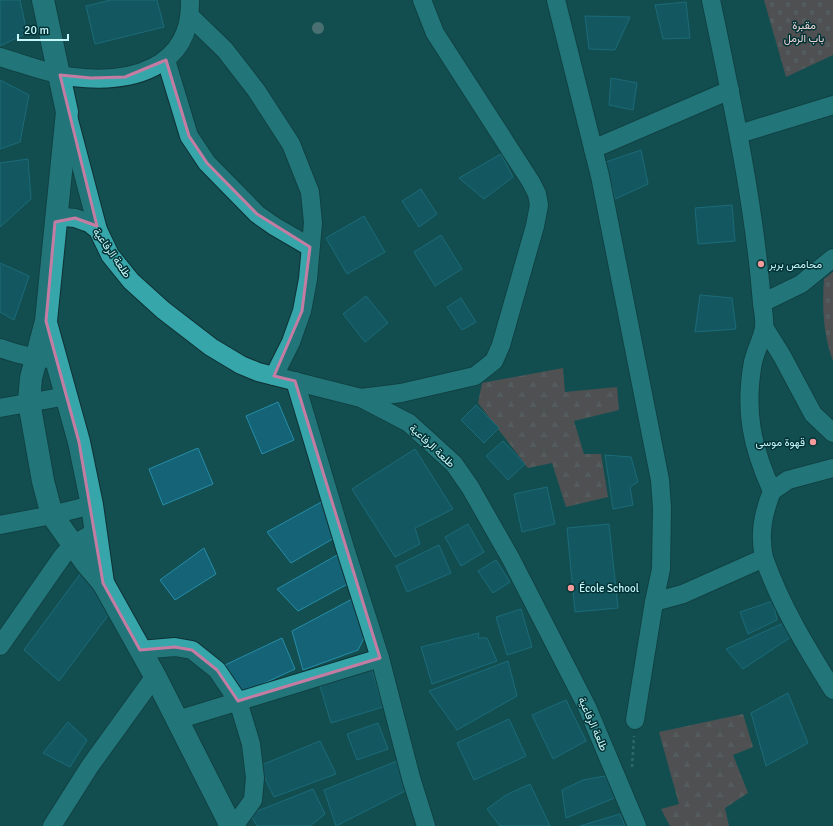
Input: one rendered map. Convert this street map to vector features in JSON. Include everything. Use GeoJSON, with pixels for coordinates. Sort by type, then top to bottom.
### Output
{"type":"FeatureCollection","features":[{"type":"Feature","properties":{"kind":"street"},"geometry":{"type":"LineString","coordinates":[[43,0],[67,112],[98,230]]}},
{"type":"Feature","properties":{"kind":"street"},"geometry":{"type":"LineString","coordinates":[[361,398],[401,393],[475,376],[494,361],[501,345],[535,226],[539,205],[537,194],[531,182],[435,33],[422,0]]}},
{"type":"Feature","properties":{"kind":"street"},"geometry":{"type":"LineString","coordinates":[[556,0],[594,148],[660,480],[662,508],[661,569],[654,602],[635,720]]}},
{"type":"Feature","properties":{"kind":"street"},"geometry":{"type":"LineString","coordinates":[[711,0],[739,134],[756,230],[764,327],[753,362],[750,395],[750,430],[772,491]]}},
{"type":"Feature","properties":{"kind":"street"},"geometry":{"type":"LineString","coordinates":[[0,57],[60,75],[91,78],[125,77],[149,70],[166,60],[176,51],[185,36],[190,9]]}},
{"type":"Feature","properties":{"kind":"street"},"geometry":{"type":"LineString","coordinates":[[190,9],[242,71],[291,144],[310,192],[313,223],[308,279],[302,311],[291,342],[274,376]]}},
{"type":"Feature","properties":{"kind":"street"},"geometry":{"type":"LineString","coordinates":[[166,60],[189,136],[207,164],[257,214],[274,226],[310,247]]}},
{"type":"Feature","properties":{"kind":"street"},"geometry":{"type":"LineString","coordinates":[[594,148],[730,90]]}},
{"type":"Feature","properties":{"kind":"street"},"geometry":{"type":"LineString","coordinates":[[739,134],[833,106]]}},
{"type":"Feature","properties":{"kind":"street"},"geometry":{"type":"LineString","coordinates":[[67,112],[46,321],[46,358],[67,396],[79,442],[92,505],[102,583]]}},
{"type":"Feature","properties":{"kind":"street","name":"طلعة الرفاعية"},"geometry":{"type":"LineString","coordinates":[[55,222],[64,217],[75,218],[89,223],[98,230],[110,255],[131,281],[163,310],[211,347],[258,372],[295,380],[361,398],[409,423],[454,464],[470,487],[511,559],[587,707],[637,826]]}},
{"type":"Feature","properties":{"kind":"street"},"geometry":{"type":"LineString","coordinates":[[762,303],[801,284],[833,258]]}},
{"type":"Feature","properties":{"kind":"street"},"geometry":{"type":"LineString","coordinates":[[764,327],[782,356],[813,414],[833,433]]}},
{"type":"Feature","properties":{"kind":"street"},"geometry":{"type":"LineString","coordinates":[[0,348],[13,353],[46,358]]}},
{"type":"Feature","properties":{"kind":"street"},"geometry":{"type":"LineString","coordinates":[[46,358],[31,378],[29,402],[43,481],[52,515],[72,545],[102,583],[155,676],[231,826]]}},
{"type":"Feature","properties":{"kind":"street"},"geometry":{"type":"LineString","coordinates":[[295,380],[345,548],[380,658],[411,778],[426,826]]}},
{"type":"Feature","properties":{"kind":"street"},"geometry":{"type":"LineString","coordinates":[[0,408],[67,396]]}},
{"type":"Feature","properties":{"kind":"street"},"geometry":{"type":"LineString","coordinates":[[833,468],[788,480],[772,491],[764,512],[761,543],[764,558],[776,590],[791,622],[833,690]]}},
{"type":"Feature","properties":{"kind":"street"},"geometry":{"type":"LineString","coordinates":[[0,524],[52,515],[92,505]]}},
{"type":"Feature","properties":{"kind":"street"},"geometry":{"type":"LineString","coordinates":[[0,646],[49,574],[72,545],[95,532]]}},
{"type":"Feature","properties":{"kind":"street"},"geometry":{"type":"LineString","coordinates":[[654,602],[683,594],[764,558]]}},
{"type":"Feature","properties":{"kind":"street"},"geometry":{"type":"LineString","coordinates":[[140,650],[175,647],[192,650],[217,670],[238,701],[251,744],[255,778],[252,800],[234,826]]}},
{"type":"Feature","properties":{"kind":"street"},"geometry":{"type":"LineString","coordinates":[[177,720],[380,658]]}},
{"type":"Feature","properties":{"kind":"street"},"geometry":{"type":"LineString","coordinates":[[52,826],[90,766],[155,676]]}},
{"type":"Feature","properties":{"kind":"path"},"geometry":{"type":"LineString","coordinates":[[631,774],[635,720]]}},
{"type":"Feature","properties":{"kind":"highlighted area"},"geometry":{"type":"Polygon","coordinates":[[[166,60],[189,136],[207,163],[257,214],[310,247],[302,311],[274,376],[295,381],[380,658],[238,701],[217,670],[192,650],[175,647],[140,650],[103,583],[79,442],[46,321],[55,222],[75,218],[97,226],[60,75],[91,78],[125,77],[166,60]]]}},
{"type":"Feature","properties":{"kind":"green space","name":"مقبرة باب الرمل"},"geometry":{"type":"Polygon","coordinates":[[[764,0],[833,0],[833,55],[786,77],[764,0]]]}},
{"type":"Feature","properties":{"kind":"green space"},"geometry":{"type":"Polygon","coordinates":[[[833,272],[833,361],[825,331],[823,300],[824,279],[833,272]]]}},
{"type":"Feature","properties":{"kind":"green space"},"geometry":{"type":"Polygon","coordinates":[[[563,368],[565,392],[617,387],[619,410],[574,421],[584,454],[601,454],[608,497],[566,507],[552,463],[528,468],[478,403],[482,383],[563,368]]]}},
{"type":"Feature","properties":{"kind":"green space"},"geometry":{"type":"Polygon","coordinates":[[[743,714],[753,747],[733,755],[748,793],[725,808],[729,826],[670,826],[661,809],[679,804],[659,732],[743,714]]]}},
{"type":"Feature","properties":{"kind":"building"},"geometry":{"type":"Polygon","coordinates":[[[0,0],[20,0],[27,33],[0,46],[0,0]]]}},
{"type":"Feature","properties":{"kind":"building"},"geometry":{"type":"Polygon","coordinates":[[[111,0],[157,0],[164,27],[95,44],[86,6],[111,0]]]}},
{"type":"Feature","properties":{"kind":"building"},"geometry":{"type":"Polygon","coordinates":[[[686,2],[690,38],[663,39],[655,5],[686,2]]]}},
{"type":"Feature","properties":{"kind":"building"},"geometry":{"type":"Polygon","coordinates":[[[585,16],[630,17],[615,50],[589,49],[585,16]]]}},
{"type":"Feature","properties":{"kind":"building"},"geometry":{"type":"Polygon","coordinates":[[[611,78],[637,83],[633,110],[609,105],[611,78]]]}},
{"type":"Feature","properties":{"kind":"building"},"geometry":{"type":"Polygon","coordinates":[[[0,80],[29,95],[20,142],[0,149],[0,80]]]}},
{"type":"Feature","properties":{"kind":"building"},"geometry":{"type":"Polygon","coordinates":[[[641,150],[648,184],[615,199],[606,162],[641,150]]]}},
{"type":"Feature","properties":{"kind":"building"},"geometry":{"type":"Polygon","coordinates":[[[501,154],[513,177],[484,199],[459,178],[501,154]]]}},
{"type":"Feature","properties":{"kind":"building"},"geometry":{"type":"Polygon","coordinates":[[[28,159],[31,199],[0,227],[0,163],[28,159]]]}},
{"type":"Feature","properties":{"kind":"building"},"geometry":{"type":"Polygon","coordinates":[[[421,189],[437,214],[419,227],[402,201],[421,189]]]}},
{"type":"Feature","properties":{"kind":"building"},"geometry":{"type":"Polygon","coordinates":[[[732,205],[735,241],[698,244],[695,208],[732,205]]]}},
{"type":"Feature","properties":{"kind":"building"},"geometry":{"type":"Polygon","coordinates":[[[364,216],[385,252],[347,274],[326,238],[364,216]]]}},
{"type":"Feature","properties":{"kind":"building"},"geometry":{"type":"Polygon","coordinates":[[[441,235],[462,269],[435,286],[414,252],[441,235]]]}},
{"type":"Feature","properties":{"kind":"building"},"geometry":{"type":"Polygon","coordinates":[[[0,263],[29,276],[14,320],[0,312],[0,263]]]}},
{"type":"Feature","properties":{"kind":"building"},"geometry":{"type":"Polygon","coordinates":[[[700,295],[732,298],[736,329],[695,332],[700,295]]]}},
{"type":"Feature","properties":{"kind":"building"},"geometry":{"type":"Polygon","coordinates":[[[366,296],[388,323],[365,342],[343,314],[366,296]]]}},
{"type":"Feature","properties":{"kind":"building"},"geometry":{"type":"Polygon","coordinates":[[[461,298],[476,322],[462,330],[447,307],[461,298]]]}},
{"type":"Feature","properties":{"kind":"building"},"geometry":{"type":"Polygon","coordinates":[[[278,402],[294,440],[262,454],[246,416],[278,402]]]}},
{"type":"Feature","properties":{"kind":"building"},"geometry":{"type":"Polygon","coordinates":[[[476,405],[499,428],[484,443],[461,420],[476,405]]]}},
{"type":"Feature","properties":{"kind":"building"},"geometry":{"type":"Polygon","coordinates":[[[503,441],[525,464],[508,480],[486,456],[503,441]]]}},
{"type":"Feature","properties":{"kind":"building"},"geometry":{"type":"Polygon","coordinates":[[[198,448],[213,484],[163,505],[149,469],[198,448]]]}},
{"type":"Feature","properties":{"kind":"building"},"geometry":{"type":"Polygon","coordinates":[[[415,449],[453,509],[415,528],[420,544],[395,557],[352,489],[415,449]]]}},
{"type":"Feature","properties":{"kind":"building"},"geometry":{"type":"Polygon","coordinates":[[[605,455],[631,457],[638,482],[630,487],[633,505],[613,509],[605,455]]]}},
{"type":"Feature","properties":{"kind":"building"},"geometry":{"type":"Polygon","coordinates":[[[547,487],[555,524],[522,532],[514,494],[547,487]]]}},
{"type":"Feature","properties":{"kind":"building"},"geometry":{"type":"Polygon","coordinates":[[[325,500],[336,537],[291,563],[267,532],[325,500]]]}},
{"type":"Feature","properties":{"kind":"building"},"geometry":{"type":"Polygon","coordinates":[[[468,524],[484,552],[461,566],[445,537],[468,524]]]}},
{"type":"Feature","properties":{"kind":"building"},"geometry":{"type":"Polygon","coordinates":[[[609,524],[618,608],[575,612],[567,528],[609,524]]]}},
{"type":"Feature","properties":{"kind":"building"},"geometry":{"type":"Polygon","coordinates":[[[439,545],[451,573],[407,592],[396,566],[439,545]]]}},
{"type":"Feature","properties":{"kind":"building"},"geometry":{"type":"Polygon","coordinates":[[[204,548],[216,574],[175,600],[160,580],[204,548]]]}},
{"type":"Feature","properties":{"kind":"building"},"geometry":{"type":"Polygon","coordinates":[[[339,554],[355,580],[298,611],[277,589],[339,554]]]}},
{"type":"Feature","properties":{"kind":"building"},"geometry":{"type":"Polygon","coordinates":[[[496,560],[510,582],[493,593],[478,571],[496,560]]]}},
{"type":"Feature","properties":{"kind":"building"},"geometry":{"type":"Polygon","coordinates":[[[83,570],[109,614],[59,681],[24,650],[83,570]]]}},
{"type":"Feature","properties":{"kind":"building"},"geometry":{"type":"Polygon","coordinates":[[[356,597],[370,626],[358,650],[303,670],[292,631],[356,597]]]}},
{"type":"Feature","properties":{"kind":"building"},"geometry":{"type":"Polygon","coordinates":[[[773,601],[777,620],[748,634],[740,612],[773,601]]]}},
{"type":"Feature","properties":{"kind":"building"},"geometry":{"type":"Polygon","coordinates":[[[521,609],[532,647],[507,655],[496,617],[521,609]]]}},
{"type":"Feature","properties":{"kind":"building"},"geometry":{"type":"Polygon","coordinates":[[[788,621],[794,635],[743,669],[726,649],[788,621]]]}},
{"type":"Feature","properties":{"kind":"building"},"geometry":{"type":"Polygon","coordinates":[[[479,633],[478,638],[487,638],[497,661],[432,684],[421,647],[479,633]]]}},
{"type":"Feature","properties":{"kind":"building"},"geometry":{"type":"Polygon","coordinates":[[[282,638],[295,669],[243,693],[225,665],[282,638]]]}},
{"type":"Feature","properties":{"kind":"building"},"geometry":{"type":"Polygon","coordinates":[[[508,661],[517,696],[457,730],[429,691],[508,661]]]}},
{"type":"Feature","properties":{"kind":"building"},"geometry":{"type":"Polygon","coordinates":[[[372,669],[383,707],[331,723],[320,686],[372,669]]]}},
{"type":"Feature","properties":{"kind":"building"},"geometry":{"type":"Polygon","coordinates":[[[788,693],[808,743],[766,766],[751,713],[788,693]]]}},
{"type":"Feature","properties":{"kind":"building"},"geometry":{"type":"Polygon","coordinates":[[[566,700],[586,741],[553,759],[532,715],[566,700]]]}},
{"type":"Feature","properties":{"kind":"building"},"geometry":{"type":"Polygon","coordinates":[[[509,719],[526,756],[474,780],[457,743],[509,719]]]}},
{"type":"Feature","properties":{"kind":"building"},"geometry":{"type":"Polygon","coordinates":[[[68,722],[87,740],[70,767],[43,753],[68,722]]]}},
{"type":"Feature","properties":{"kind":"building"},"geometry":{"type":"Polygon","coordinates":[[[378,723],[388,749],[357,760],[347,734],[378,723]]]}},
{"type":"Feature","properties":{"kind":"building"},"geometry":{"type":"Polygon","coordinates":[[[320,741],[336,774],[274,797],[259,766],[320,741]]]}},
{"type":"Feature","properties":{"kind":"building"},"geometry":{"type":"Polygon","coordinates":[[[397,761],[407,790],[336,826],[324,790],[397,761]]]}},
{"type":"Feature","properties":{"kind":"building"},"geometry":{"type":"Polygon","coordinates":[[[605,776],[619,796],[566,818],[562,790],[583,780],[605,776]]]}},
{"type":"Feature","properties":{"kind":"building"},"geometry":{"type":"Polygon","coordinates":[[[530,784],[550,826],[500,826],[487,809],[506,795],[530,784]]]}},
{"type":"Feature","properties":{"kind":"building"},"geometry":{"type":"Polygon","coordinates":[[[313,789],[325,814],[310,826],[257,826],[250,814],[313,789]]]}},
{"type":"Feature","properties":{"kind":"building"},"geometry":{"type":"Polygon","coordinates":[[[620,814],[625,826],[580,826],[620,814]]]}},
{"type":"Feature","properties":{"kind":"place","name":"محامص بربر"},"geometry":{"type":"Point","coordinates":[761,264]}},
{"type":"Feature","properties":{"kind":"place","name":"قهوة موسى"},"geometry":{"type":"Point","coordinates":[813,442]}},
{"type":"Feature","properties":{"kind":"place","name":"École School"},"geometry":{"type":"Point","coordinates":[571,588]}}]}
